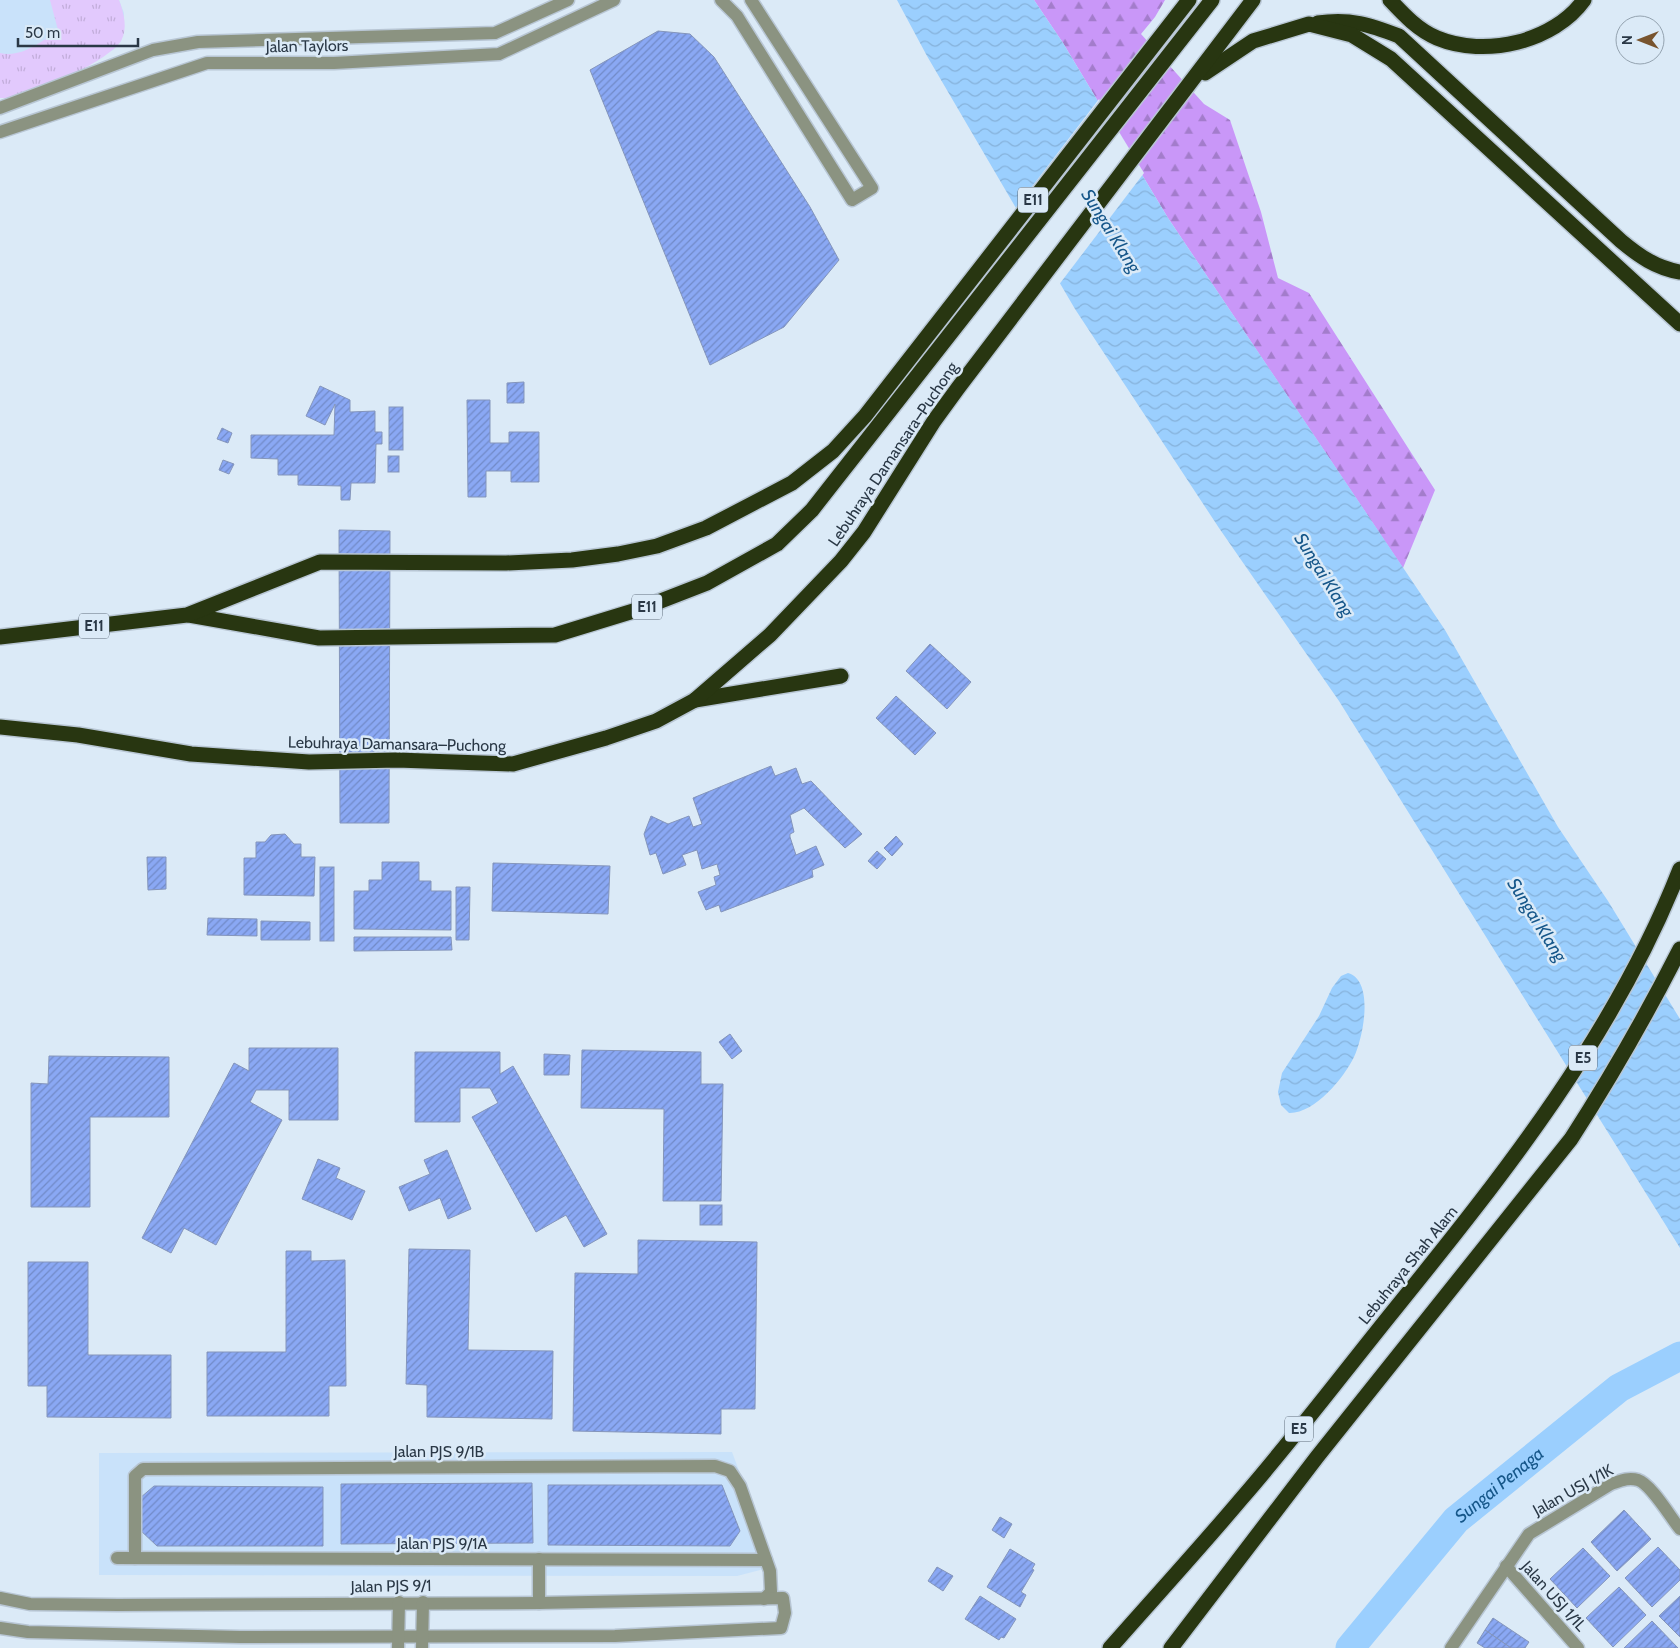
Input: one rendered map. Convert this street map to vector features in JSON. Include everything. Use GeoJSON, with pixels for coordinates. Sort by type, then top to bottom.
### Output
{"type":"FeatureCollection","features":[{"type":"Feature","properties":{"kind":"highway","name":"Lebuhraya Damansara–Puchong"},"geometry":{"type":"LineString","coordinates":[[0,637],[187,615],[320,562],[506,563],[572,560],[618,554],[657,546],[706,528],[799,478],[833,451],[865,416],[1189,0]]}},
{"type":"Feature","properties":{"kind":"highway","name":"Lebuhraya Damansara–Puchong"},"geometry":{"type":"LineString","coordinates":[[187,615],[319,638],[555,635],[640,610],[707,582],[777,544],[812,510],[1212,0]]}},
{"type":"Feature","properties":{"kind":"highway","name":"Lebuhraya Damansara–Puchong"},"geometry":{"type":"LineString","coordinates":[[0,727],[78,735],[191,754],[309,762],[398,760],[513,764],[606,738],[656,721],[695,700],[770,635],[841,561],[864,532],[934,421],[958,388],[1253,0]]}},
{"type":"Feature","properties":{"kind":"highway"},"geometry":{"type":"LineString","coordinates":[[1390,0],[1420,29],[1438,39],[1486,46],[1535,37],[1559,24],[1584,0]]}},
{"type":"Feature","properties":{"kind":"highway"},"geometry":{"type":"LineString","coordinates":[[1185,90],[1220,61],[1253,41],[1309,24],[1333,20],[1360,22],[1399,36],[1642,259],[1675,271]]}},
{"type":"Feature","properties":{"kind":"highway"},"geometry":{"type":"LineString","coordinates":[[1309,24],[1352,35],[1391,59],[1680,324]]}},
{"type":"Feature","properties":{"kind":"highway"},"geometry":{"type":"LineString","coordinates":[[695,700],[841,676]]}},
{"type":"Feature","properties":{"kind":"highway","name":"Lebuhraya Shah Alam"},"geometry":{"type":"LineString","coordinates":[[1110,1648],[1243,1497],[1480,1203],[1580,1063],[1620,994],[1667,902],[1680,869]]}},
{"type":"Feature","properties":{"kind":"highway","name":"E5"},"geometry":{"type":"LineString","coordinates":[[1172,1648],[1317,1457],[1506,1223],[1571,1139],[1605,1088],[1645,1019],[1680,949]]}},
{"type":"Feature","properties":{"kind":"street","name":"Jalan Taylors"},"geometry":{"type":"LineString","coordinates":[[0,108],[153,50],[198,42],[495,33],[568,0]]}},
{"type":"Feature","properties":{"kind":"street","name":"Jalan Taylors"},"geometry":{"type":"LineString","coordinates":[[0,132],[207,63],[334,63],[499,54],[614,0]]}},
{"type":"Feature","properties":{"kind":"street"},"geometry":{"type":"LineString","coordinates":[[721,0],[737,16],[852,200],[872,188],[751,0]]}},
{"type":"Feature","properties":{"kind":"street","name":"Jalan PJS 9/1B"},"geometry":{"type":"LineString","coordinates":[[134,1558],[135,1476],[143,1469],[695,1466],[724,1468],[735,1477],[772,1581],[771,1592],[764,1599]]}},
{"type":"Feature","properties":{"kind":"street","name":"Jalan USJ 1/1K"},"geometry":{"type":"LineString","coordinates":[[1452,1648],[1528,1534],[1611,1484],[1625,1479],[1640,1480],[1649,1488],[1680,1529]]}},
{"type":"Feature","properties":{"kind":"street","name":"Jalan PJS 9/1A"},"geometry":{"type":"LineString","coordinates":[[117,1558],[766,1560]]}},
{"type":"Feature","properties":{"kind":"street"},"geometry":{"type":"LineString","coordinates":[[538,1559],[539,1603]]}},
{"type":"Feature","properties":{"kind":"street","name":"Jalan USJ 1/1L"},"geometry":{"type":"LineString","coordinates":[[1506,1566],[1578,1648]]}},
{"type":"Feature","properties":{"kind":"street","name":"Jalan PJS 9/1"},"geometry":{"type":"LineString","coordinates":[[0,1598],[30,1604],[118,1605],[399,1602],[539,1603],[783,1598],[785,1613],[781,1628],[615,1636],[422,1642]]}},
{"type":"Feature","properties":{"kind":"street"},"geometry":{"type":"LineString","coordinates":[[398,1642],[399,1602]]}},
{"type":"Feature","properties":{"kind":"street"},"geometry":{"type":"LineString","coordinates":[[0,1628],[28,1632],[422,1642],[423,1602]]}},
{"type":"Feature","properties":{"kind":"shaded area"},"geometry":{"type":"Polygon","coordinates":[[[0,0],[119,0],[124,13],[124,29],[121,41],[113,50],[4,98],[0,98],[0,0]]]}},
{"type":"Feature","properties":{"kind":"shaded area"},"geometry":{"type":"Polygon","coordinates":[[[732,1452],[775,1566],[737,1576],[99,1575],[99,1453],[732,1452]]]}},
{"type":"Feature","properties":{"kind":"green space"},"geometry":{"type":"Polygon","coordinates":[[[50,0],[119,0],[125,26],[121,41],[113,50],[100,59],[65,78],[27,93],[0,98],[0,53],[8,54],[24,51],[58,30],[50,0]]]}},
{"type":"Feature","properties":{"kind":"green space"},"geometry":{"type":"Polygon","coordinates":[[[1034,0],[1165,0],[1155,17],[1141,34],[1204,104],[1230,120],[1261,212],[1278,278],[1309,293],[1435,490],[1403,568],[1168,218],[1063,43],[1034,0]]]}},
{"type":"Feature","properties":{"kind":"water","name":"Sungai Klang"},"geometry":{"type":"Polygon","coordinates":[[[897,0],[1034,0],[1063,43],[1168,218],[1445,630],[1558,827],[1608,901],[1680,1019],[1680,1248],[1339,701],[1219,528],[1075,309],[927,56],[897,0]]]}},
{"type":"Feature","properties":{"kind":"water"},"geometry":{"type":"Polygon","coordinates":[[[1348,973],[1356,978],[1362,987],[1365,1011],[1361,1037],[1354,1057],[1336,1084],[1318,1101],[1299,1112],[1289,1113],[1281,1105],[1278,1092],[1282,1073],[1319,1016],[1332,988],[1341,976],[1348,973]]]}},
{"type":"Feature","properties":{"kind":"pier"},"geometry":{"type":"Polygon","coordinates":[[[1099,99],[1144,173],[1058,286],[1014,210],[1099,99]]]}},
{"type":"Feature","properties":{"kind":"building"},"geometry":{"type":"Polygon","coordinates":[[[658,31],[690,34],[714,57],[810,207],[839,260],[784,327],[710,365],[590,70],[658,31]]]}},
{"type":"Feature","properties":{"kind":"building"},"geometry":{"type":"Polygon","coordinates":[[[524,382],[524,403],[507,403],[507,383],[524,382]]]}},
{"type":"Feature","properties":{"kind":"building"},"geometry":{"type":"Polygon","coordinates":[[[320,386],[350,400],[350,412],[375,411],[375,432],[382,432],[382,444],[376,444],[375,483],[351,483],[350,500],[341,500],[341,486],[298,485],[298,475],[278,475],[278,459],[251,458],[251,435],[334,435],[335,404],[325,425],[306,416],[320,386]]]}},
{"type":"Feature","properties":{"kind":"building"},"geometry":{"type":"Polygon","coordinates":[[[467,400],[490,400],[490,443],[509,443],[509,432],[539,432],[539,482],[511,482],[511,471],[486,471],[486,497],[468,497],[467,400]]]}},
{"type":"Feature","properties":{"kind":"building"},"geometry":{"type":"Polygon","coordinates":[[[389,407],[403,407],[403,450],[389,450],[389,407]]]}},
{"type":"Feature","properties":{"kind":"building"},"geometry":{"type":"Polygon","coordinates":[[[222,428],[232,433],[228,443],[217,439],[222,428]]]}},
{"type":"Feature","properties":{"kind":"building"},"geometry":{"type":"Polygon","coordinates":[[[388,456],[399,456],[399,472],[388,472],[388,456]]]}},
{"type":"Feature","properties":{"kind":"building"},"geometry":{"type":"Polygon","coordinates":[[[223,460],[234,464],[229,474],[219,470],[223,460]]]}},
{"type":"Feature","properties":{"kind":"building"},"geometry":{"type":"Polygon","coordinates":[[[339,530],[390,531],[389,823],[340,823],[339,530]]]}},
{"type":"Feature","properties":{"kind":"building"},"geometry":{"type":"Polygon","coordinates":[[[930,644],[971,682],[947,709],[906,671],[930,644]]]}},
{"type":"Feature","properties":{"kind":"building"},"geometry":{"type":"Polygon","coordinates":[[[896,696],[936,733],[915,755],[876,718],[896,696]]]}},
{"type":"Feature","properties":{"kind":"building"},"geometry":{"type":"Polygon","coordinates":[[[771,766],[775,776],[796,768],[802,784],[811,781],[862,834],[845,848],[804,808],[790,815],[794,832],[790,834],[790,837],[796,855],[816,846],[824,865],[812,870],[813,877],[721,912],[719,905],[706,910],[698,892],[716,885],[714,877],[720,875],[717,864],[702,869],[697,850],[682,855],[686,865],[663,874],[656,853],[650,855],[644,834],[651,816],[668,824],[689,816],[693,827],[702,824],[693,798],[771,766]]]}},
{"type":"Feature","properties":{"kind":"building"},"geometry":{"type":"Polygon","coordinates":[[[285,834],[294,844],[301,844],[301,857],[315,857],[314,896],[244,895],[244,858],[256,858],[256,842],[265,842],[271,835],[285,834]]]}},
{"type":"Feature","properties":{"kind":"building"},"geometry":{"type":"Polygon","coordinates":[[[896,836],[903,844],[892,856],[884,848],[896,836]]]}},
{"type":"Feature","properties":{"kind":"building"},"geometry":{"type":"Polygon","coordinates":[[[877,851],[886,859],[877,869],[868,861],[877,851]]]}},
{"type":"Feature","properties":{"kind":"building"},"geometry":{"type":"Polygon","coordinates":[[[147,857],[166,857],[166,889],[148,890],[147,857]]]}},
{"type":"Feature","properties":{"kind":"building"},"geometry":{"type":"Polygon","coordinates":[[[382,862],[419,862],[419,881],[431,881],[431,891],[451,891],[451,930],[354,929],[354,891],[369,891],[369,880],[382,880],[382,862]]]}},
{"type":"Feature","properties":{"kind":"building"},"geometry":{"type":"Polygon","coordinates":[[[493,863],[610,866],[608,914],[492,911],[493,863]]]}},
{"type":"Feature","properties":{"kind":"building"},"geometry":{"type":"Polygon","coordinates":[[[320,867],[334,867],[334,941],[320,941],[320,867]]]}},
{"type":"Feature","properties":{"kind":"building"},"geometry":{"type":"Polygon","coordinates":[[[456,887],[470,887],[469,940],[456,940],[456,887]]]}},
{"type":"Feature","properties":{"kind":"building"},"geometry":{"type":"Polygon","coordinates":[[[208,918],[257,919],[257,936],[207,935],[208,918]]]}},
{"type":"Feature","properties":{"kind":"building"},"geometry":{"type":"Polygon","coordinates":[[[261,921],[310,922],[310,940],[261,940],[261,921]]]}},
{"type":"Feature","properties":{"kind":"building"},"geometry":{"type":"Polygon","coordinates":[[[354,937],[451,937],[452,950],[354,951],[354,937]]]}},
{"type":"Feature","properties":{"kind":"building"},"geometry":{"type":"Polygon","coordinates":[[[730,1034],[742,1051],[732,1059],[719,1042],[730,1034]]]}},
{"type":"Feature","properties":{"kind":"building"},"geometry":{"type":"Polygon","coordinates":[[[249,1048],[338,1048],[338,1120],[289,1120],[289,1090],[256,1090],[250,1102],[282,1120],[216,1245],[184,1228],[171,1253],[142,1238],[234,1063],[249,1071],[249,1048]]]}},
{"type":"Feature","properties":{"kind":"building"},"geometry":{"type":"Polygon","coordinates":[[[582,1050],[701,1052],[701,1084],[723,1084],[721,1201],[663,1201],[664,1109],[581,1108],[582,1050]]]}},
{"type":"Feature","properties":{"kind":"building"},"geometry":{"type":"Polygon","coordinates":[[[415,1052],[500,1052],[500,1074],[513,1066],[607,1234],[584,1247],[566,1215],[536,1232],[472,1117],[498,1103],[490,1088],[460,1088],[460,1122],[415,1122],[415,1052]]]}},
{"type":"Feature","properties":{"kind":"building"},"geometry":{"type":"Polygon","coordinates":[[[544,1054],[570,1055],[569,1075],[544,1075],[544,1054]]]}},
{"type":"Feature","properties":{"kind":"building"},"geometry":{"type":"Polygon","coordinates":[[[49,1056],[169,1057],[169,1117],[90,1117],[90,1207],[31,1207],[31,1083],[48,1084],[49,1056]]]}},
{"type":"Feature","properties":{"kind":"building"},"geometry":{"type":"Polygon","coordinates":[[[447,1150],[471,1209],[448,1219],[440,1198],[409,1211],[399,1187],[430,1174],[424,1160],[447,1150]]]}},
{"type":"Feature","properties":{"kind":"building"},"geometry":{"type":"Polygon","coordinates":[[[318,1159],[340,1168],[336,1178],[365,1191],[352,1220],[302,1199],[318,1159]]]}},
{"type":"Feature","properties":{"kind":"building"},"geometry":{"type":"Polygon","coordinates":[[[700,1205],[722,1205],[722,1225],[700,1225],[700,1205]]]}},
{"type":"Feature","properties":{"kind":"building"},"geometry":{"type":"Polygon","coordinates":[[[638,1240],[757,1242],[755,1409],[721,1409],[721,1434],[573,1431],[575,1273],[638,1274],[638,1240]]]}},
{"type":"Feature","properties":{"kind":"building"},"geometry":{"type":"Polygon","coordinates":[[[409,1249],[470,1250],[468,1350],[553,1351],[552,1419],[427,1417],[427,1385],[406,1384],[409,1249]]]}},
{"type":"Feature","properties":{"kind":"building"},"geometry":{"type":"Polygon","coordinates":[[[286,1251],[311,1251],[311,1261],[345,1260],[346,1386],[329,1386],[329,1416],[207,1416],[207,1352],[286,1352],[286,1251]]]}},
{"type":"Feature","properties":{"kind":"building"},"geometry":{"type":"Polygon","coordinates":[[[28,1262],[88,1262],[88,1355],[171,1355],[171,1418],[47,1417],[47,1386],[28,1386],[28,1262]]]}},
{"type":"Feature","properties":{"kind":"building"},"geometry":{"type":"Polygon","coordinates":[[[532,1483],[533,1543],[341,1544],[341,1484],[532,1483]]]}},
{"type":"Feature","properties":{"kind":"building"},"geometry":{"type":"Polygon","coordinates":[[[548,1485],[722,1485],[740,1531],[730,1546],[548,1545],[548,1485]]]}},
{"type":"Feature","properties":{"kind":"building"},"geometry":{"type":"Polygon","coordinates":[[[154,1486],[323,1487],[323,1546],[157,1546],[139,1529],[140,1498],[154,1486]]]}},
{"type":"Feature","properties":{"kind":"building"},"geometry":{"type":"Polygon","coordinates":[[[1624,1510],[1651,1539],[1617,1571],[1591,1542],[1624,1510]]]}},
{"type":"Feature","properties":{"kind":"building"},"geometry":{"type":"Polygon","coordinates":[[[1000,1517],[1012,1524],[1004,1538],[992,1530],[1000,1517]]]}},
{"type":"Feature","properties":{"kind":"building"},"geometry":{"type":"Polygon","coordinates":[[[1658,1547],[1680,1570],[1680,1580],[1652,1607],[1625,1578],[1658,1547]]]}},
{"type":"Feature","properties":{"kind":"building"},"geometry":{"type":"Polygon","coordinates":[[[1583,1548],[1610,1576],[1577,1608],[1550,1579],[1583,1548]]]}},
{"type":"Feature","properties":{"kind":"building"},"geometry":{"type":"Polygon","coordinates":[[[1010,1549],[1035,1564],[1032,1569],[1034,1570],[1021,1592],[1026,1595],[1020,1607],[987,1587],[1010,1549]]]}},
{"type":"Feature","properties":{"kind":"building"},"geometry":{"type":"Polygon","coordinates":[[[937,1567],[953,1576],[943,1591],[928,1581],[937,1567]]]}},
{"type":"Feature","properties":{"kind":"building"},"geometry":{"type":"Polygon","coordinates":[[[1619,1587],[1646,1615],[1613,1647],[1586,1618],[1619,1587]]]}},
{"type":"Feature","properties":{"kind":"building"},"geometry":{"type":"Polygon","coordinates":[[[980,1596],[1016,1619],[1004,1638],[1001,1637],[999,1640],[965,1619],[980,1596]]]}},
{"type":"Feature","properties":{"kind":"building"},"geometry":{"type":"Polygon","coordinates":[[[1680,1596],[1680,1637],[1659,1616],[1680,1596]]]}},
{"type":"Feature","properties":{"kind":"building"},"geometry":{"type":"Polygon","coordinates":[[[1493,1618],[1529,1642],[1525,1648],[1511,1648],[1485,1630],[1493,1618]]]}},
{"type":"Feature","properties":{"kind":"building"},"geometry":{"type":"Polygon","coordinates":[[[1652,1621],[1678,1648],[1624,1648],[1652,1621]]]}},
{"type":"Feature","properties":{"kind":"building"},"geometry":{"type":"Polygon","coordinates":[[[1485,1630],[1511,1648],[1485,1648],[1477,1643],[1485,1630]]]}},
{"type":"Feature","properties":{"kind":"waterway","name":"Sungai Penaga"},"geometry":{"type":"LineString","coordinates":[[1350,1648],[1456,1520],[1619,1388],[1680,1356]]}}]}
